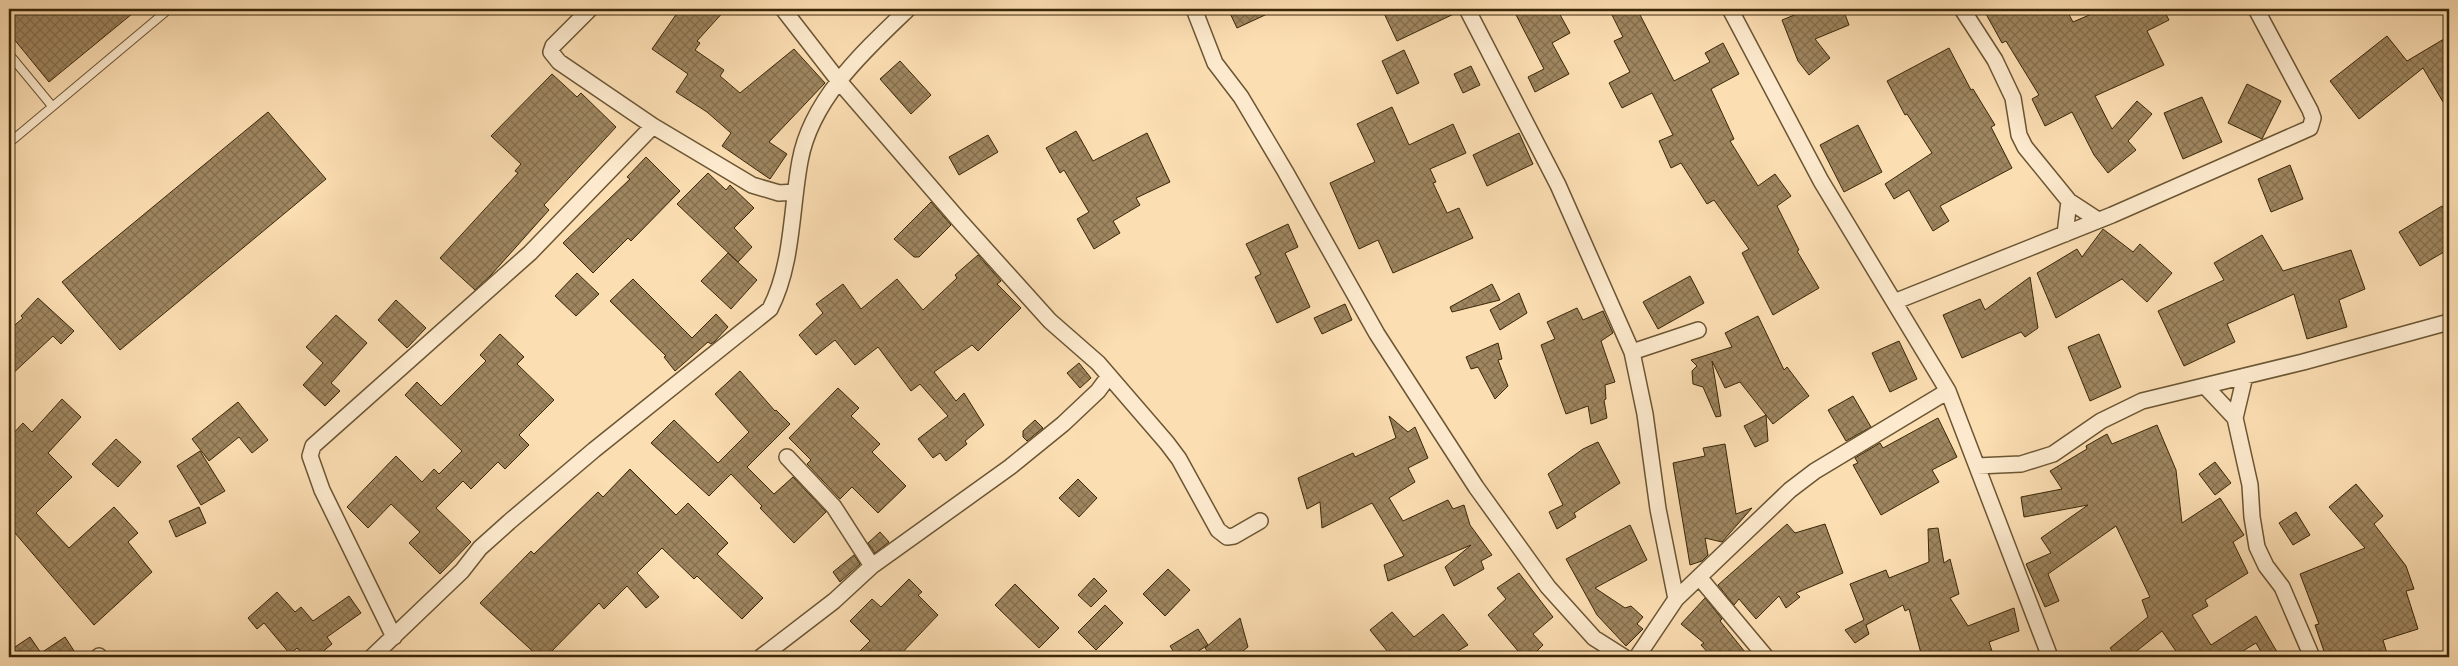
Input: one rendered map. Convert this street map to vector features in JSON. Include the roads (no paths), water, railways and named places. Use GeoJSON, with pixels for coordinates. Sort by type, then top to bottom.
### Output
{"type":"FeatureCollection","features":[{"type":"Feature","properties":{"kind":"street"},"geometry":{"type":"LineString","coordinates":[[590,9],[553,46],[551,52],[559,62],[653,126],[752,185],[779,193],[795,192]]}},
{"type":"Feature","properties":{"kind":"street"},"geometry":{"type":"LineString","coordinates":[[782,9],[838,80],[959,220],[1050,321],[1098,363],[1109,376],[1178,459],[1218,530],[1227,537],[1234,536],[1260,521]]}},
{"type":"Feature","properties":{"kind":"street"},"geometry":{"type":"LineString","coordinates":[[379,655],[394,637],[462,571],[480,548],[509,522],[594,450],[770,308],[782,282],[800,158],[813,125],[838,80],[908,9]]}},
{"type":"Feature","properties":{"kind":"street"},"geometry":{"type":"LineString","coordinates":[[1194,9],[1215,63],[1240,97],[1377,334],[1476,487],[1548,587],[1594,638],[1624,657]]}},
{"type":"Feature","properties":{"kind":"street"},"geometry":{"type":"LineString","coordinates":[[1467,9],[1558,185],[1632,352],[1645,414],[1658,509],[1676,600]]}},
{"type":"Feature","properties":{"kind":"street"},"geometry":{"type":"LineString","coordinates":[[1730,9],[1821,181],[1948,391],[2050,657]]}},
{"type":"Feature","properties":{"kind":"street"},"geometry":{"type":"LineString","coordinates":[[1962,9],[1995,60],[2013,98],[2019,135],[2025,148],[2069,201],[2098,220]]}},
{"type":"Feature","properties":{"kind":"street"},"geometry":{"type":"LineString","coordinates":[[1894,302],[2065,234],[2310,128],[2312,123],[2310,110],[2261,11]]}},
{"type":"Feature","properties":{"kind":"street"},"geometry":{"type":"LineString","coordinates":[[394,637],[322,490],[310,456],[313,446],[530,253],[653,126]]}},
{"type":"Feature","properties":{"kind":"street"},"geometry":{"type":"LineString","coordinates":[[2065,234],[2069,201]]}},
{"type":"Feature","properties":{"kind":"street"},"geometry":{"type":"LineString","coordinates":[[1977,466],[2021,464],[2053,454],[2100,421],[2142,401],[2449,322]]}},
{"type":"Feature","properties":{"kind":"street"},"geometry":{"type":"LineString","coordinates":[[1632,352],[1698,330]]}},
{"type":"Feature","properties":{"kind":"street"},"geometry":{"type":"LineString","coordinates":[[761,657],[834,601],[872,566],[1010,467],[1063,424],[1098,390],[1109,376]]}},
{"type":"Feature","properties":{"kind":"street"},"geometry":{"type":"LineString","coordinates":[[2245,376],[2235,418],[2250,485],[2257,547],[2266,566],[2282,587],[2312,657]]}},
{"type":"Feature","properties":{"kind":"street"},"geometry":{"type":"LineString","coordinates":[[2204,386],[2235,418]]}},
{"type":"Feature","properties":{"kind":"street"},"geometry":{"type":"LineString","coordinates":[[1637,657],[1676,600],[1790,490],[1815,471],[1948,391]]}},
{"type":"Feature","properties":{"kind":"street"},"geometry":{"type":"LineString","coordinates":[[787,457],[834,507],[872,566]]}},
{"type":"Feature","properties":{"kind":"street"},"geometry":{"type":"LineString","coordinates":[[1699,577],[1766,657]]}},
{"type":"Feature","properties":{"kind":"lane"},"geometry":{"type":"LineString","coordinates":[[9,143],[168,9]]}},
{"type":"Feature","properties":{"kind":"lane"},"geometry":{"type":"LineString","coordinates":[[9,54],[52,106]]}}]}
